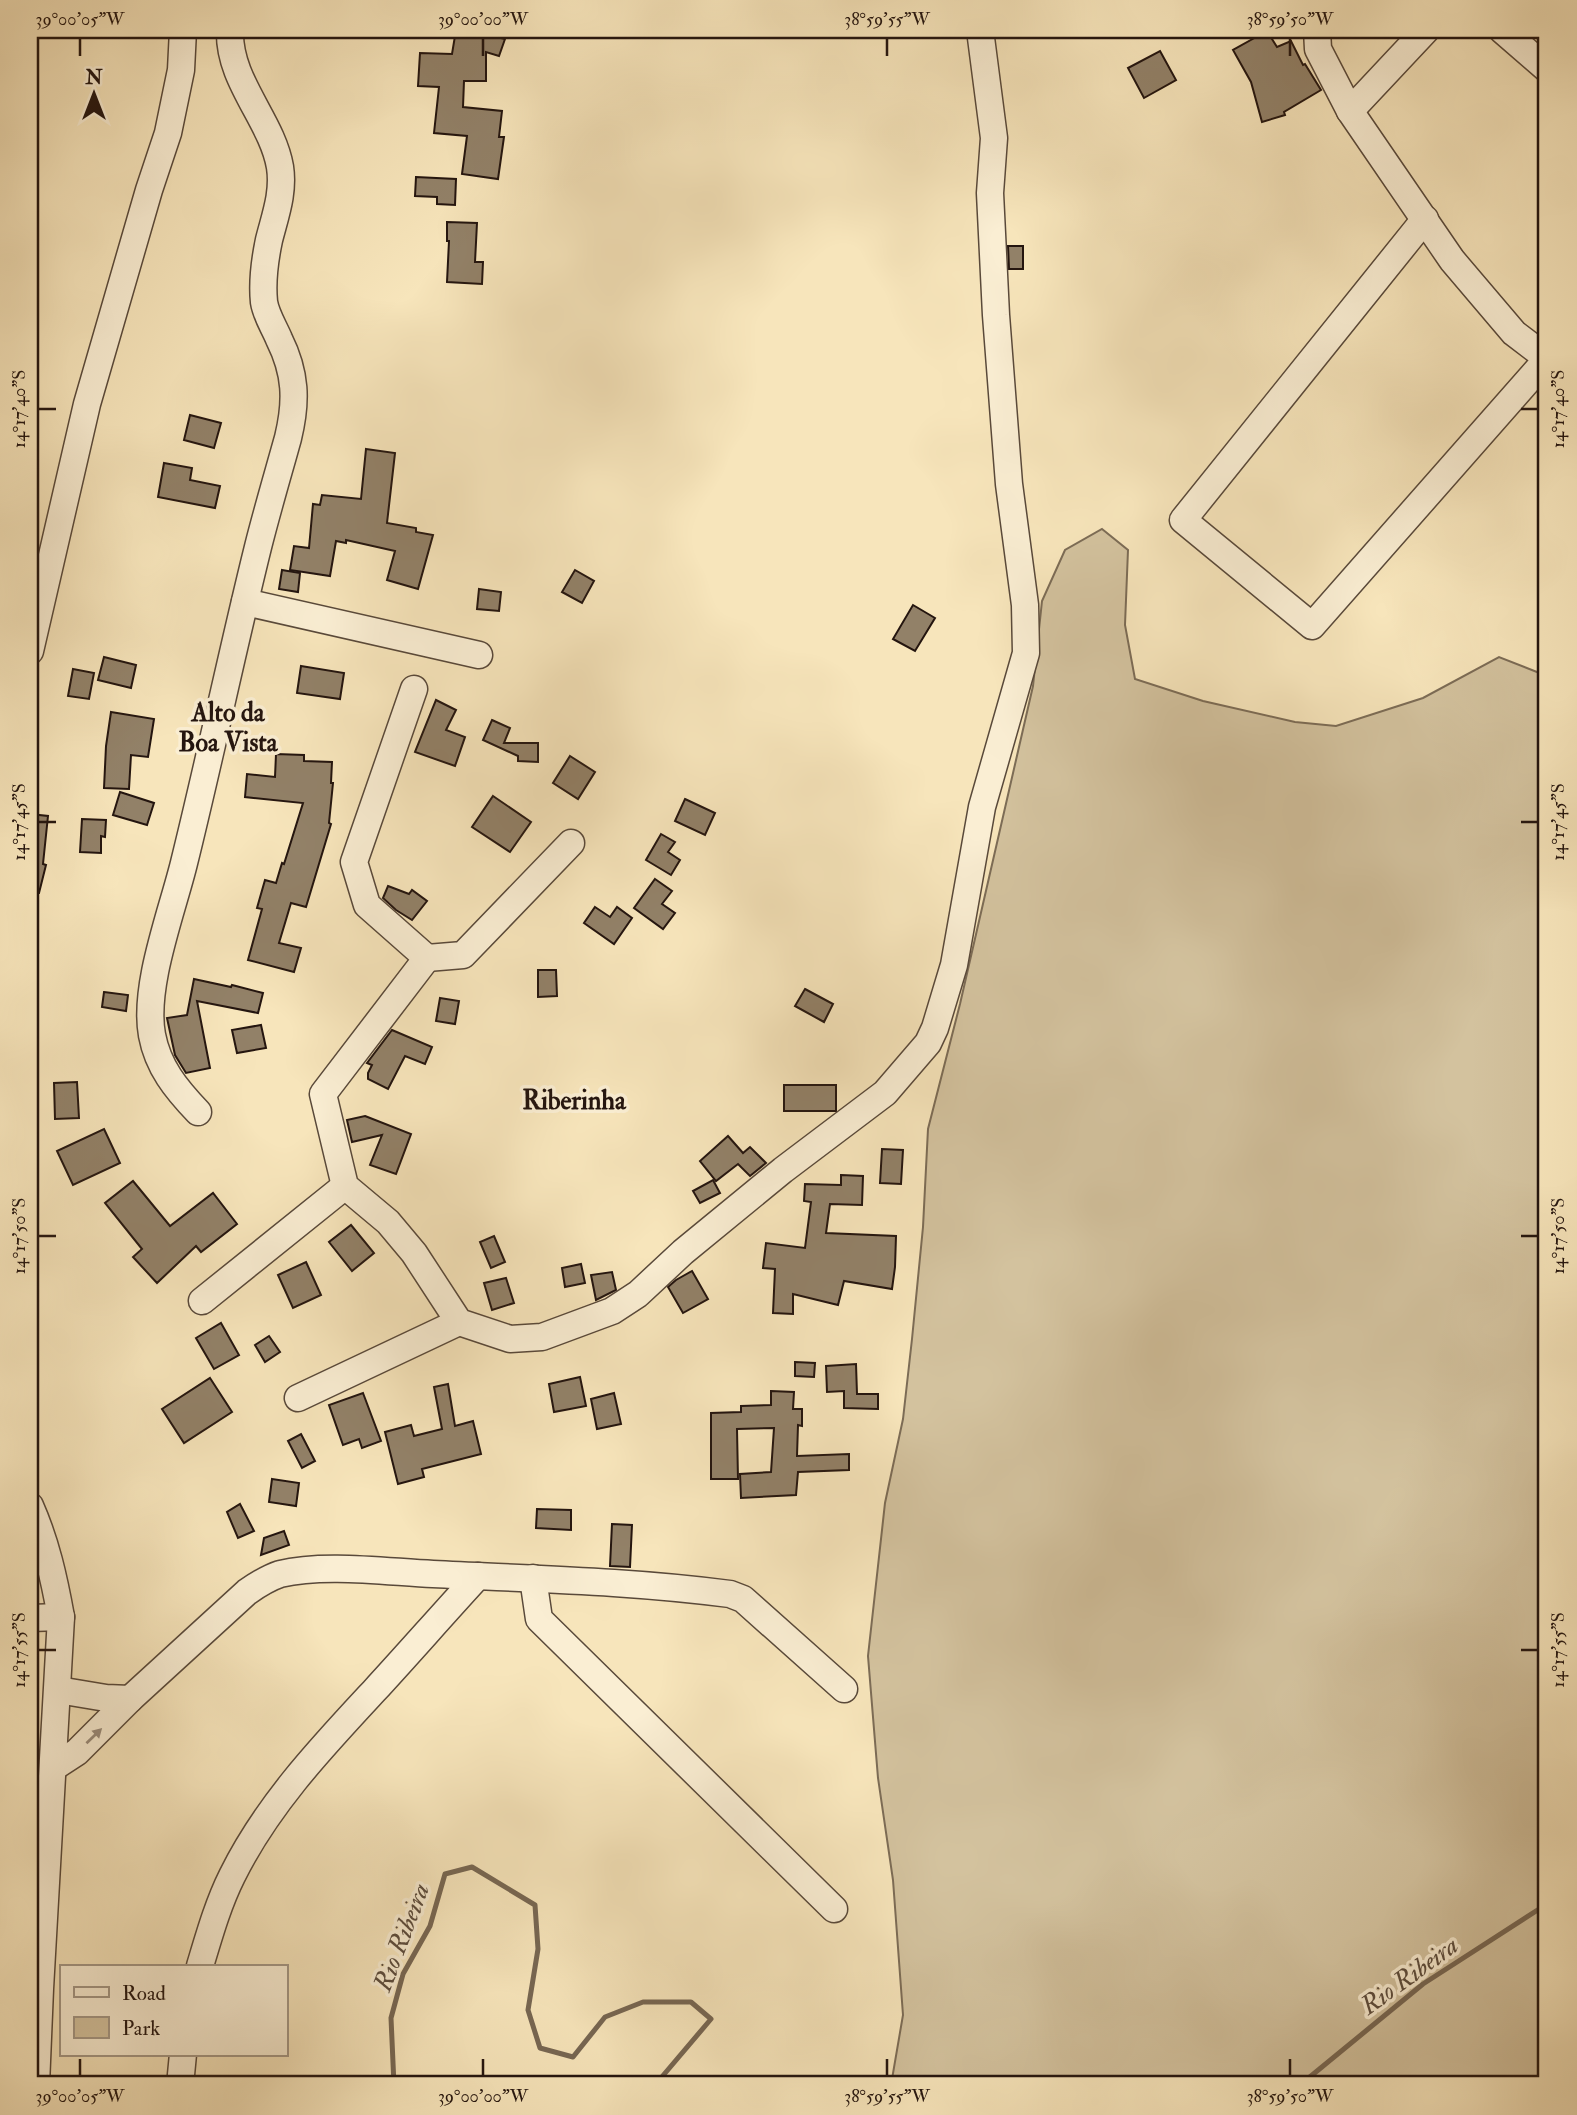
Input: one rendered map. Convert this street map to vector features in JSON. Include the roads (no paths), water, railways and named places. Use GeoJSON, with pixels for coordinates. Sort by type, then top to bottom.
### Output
{"type":"FeatureCollection","features":[{"type":"Feature","properties":{"kind":"street"},"geometry":{"type":"LineString","coordinates":[[30,651],[87,404],[168,133],[181,70],[183,30]]}},
{"type":"Feature","properties":{"kind":"street"},"geometry":{"type":"LineString","coordinates":[[198,1112],[175,1088],[157,1053],[152,1034],[152,993],[245,602],[288,435],[295,385],[290,362],[264,304],[266,260],[278,208],[280,169],[275,148],[242,80],[233,52],[230,30]]}},
{"type":"Feature","properties":{"kind":"street"},"geometry":{"type":"LineString","coordinates":[[427,958],[323,1094],[345,1186],[388,1222],[414,1253],[459,1322],[510,1339],[542,1337],[612,1311],[638,1294],[683,1252],[783,1170],[885,1093],[928,1043],[954,965],[982,807],[1026,653],[1026,605],[1009,484],[996,315],[990,193],[994,138],[980,30]]}},
{"type":"Feature","properties":{"kind":"street"},"geometry":{"type":"LineString","coordinates":[[1317,30],[1318,50],[1350,111],[1424,219],[1452,260],[1514,333],[1547,358],[1312,626],[1183,520],[1424,219]]}},
{"type":"Feature","properties":{"kind":"street"},"geometry":{"type":"LineString","coordinates":[[1350,111],[1426,30]]}},
{"type":"Feature","properties":{"kind":"street"},"geometry":{"type":"LineString","coordinates":[[1502,30],[1547,69]]}},
{"type":"Feature","properties":{"kind":"street"},"geometry":{"type":"LineString","coordinates":[[245,602],[479,655]]}},
{"type":"Feature","properties":{"kind":"street"},"geometry":{"type":"LineString","coordinates":[[414,689],[354,862],[367,905],[427,958],[463,955],[571,843]]}},
{"type":"Feature","properties":{"kind":"street"},"geometry":{"type":"LineString","coordinates":[[202,1301],[345,1186]]}},
{"type":"Feature","properties":{"kind":"street"},"geometry":{"type":"LineString","coordinates":[[298,1398],[459,1322]]}},
{"type":"Feature","properties":{"kind":"street"},"geometry":{"type":"LineString","coordinates":[[30,1506],[50,1558],[61,1617],[36,2085]]}},
{"type":"Feature","properties":{"kind":"street"},"geometry":{"type":"LineString","coordinates":[[54,1768],[77,1752],[130,1699],[247,1592],[279,1574],[338,1569],[533,1578],[730,1594],[743,1599],[844,1689]]}},
{"type":"Feature","properties":{"kind":"street"},"geometry":{"type":"LineString","coordinates":[[200,1965],[217,1910],[231,1877],[275,1804],[319,1749],[478,1576]]}},
{"type":"Feature","properties":{"kind":"street"},"geometry":{"type":"LineString","coordinates":[[533,1578],[539,1619],[834,1909]]}},
{"type":"Feature","properties":{"kind":"street"},"geometry":{"type":"LineString","coordinates":[[30,1618],[61,1617]]}},
{"type":"Feature","properties":{"kind":"street"},"geometry":{"type":"LineString","coordinates":[[58,1690],[130,1699]]}},
{"type":"Feature","properties":{"kind":"street"},"geometry":{"type":"LineString","coordinates":[[180,2085],[183,2056]]}},
{"type":"Feature","properties":{"kind":"waterway","name":"Rio Ribeira"},"geometry":{"type":"LineString","coordinates":[[394,2085],[391,2018],[403,1974],[430,1926],[445,1874],[472,1867],[535,1905],[538,1949],[528,2010],[540,2048],[573,2057],[605,2017],[643,2002],[691,2002],[711,2019],[655,2085]]}},
{"type":"Feature","properties":{"kind":"waterway","name":"Rio Ribeira"},"geometry":{"type":"LineString","coordinates":[[1300,2085],[1423,1984],[1547,1904]]}},
{"type":"Feature","properties":{"kind":"district","name":"Alto da Boa Vista"},"geometry":{"type":"Point","coordinates":[228,727]}},
{"type":"Feature","properties":{"kind":"district","name":"Riberinha"},"geometry":{"type":"Point","coordinates":[574,1100]}}]}
